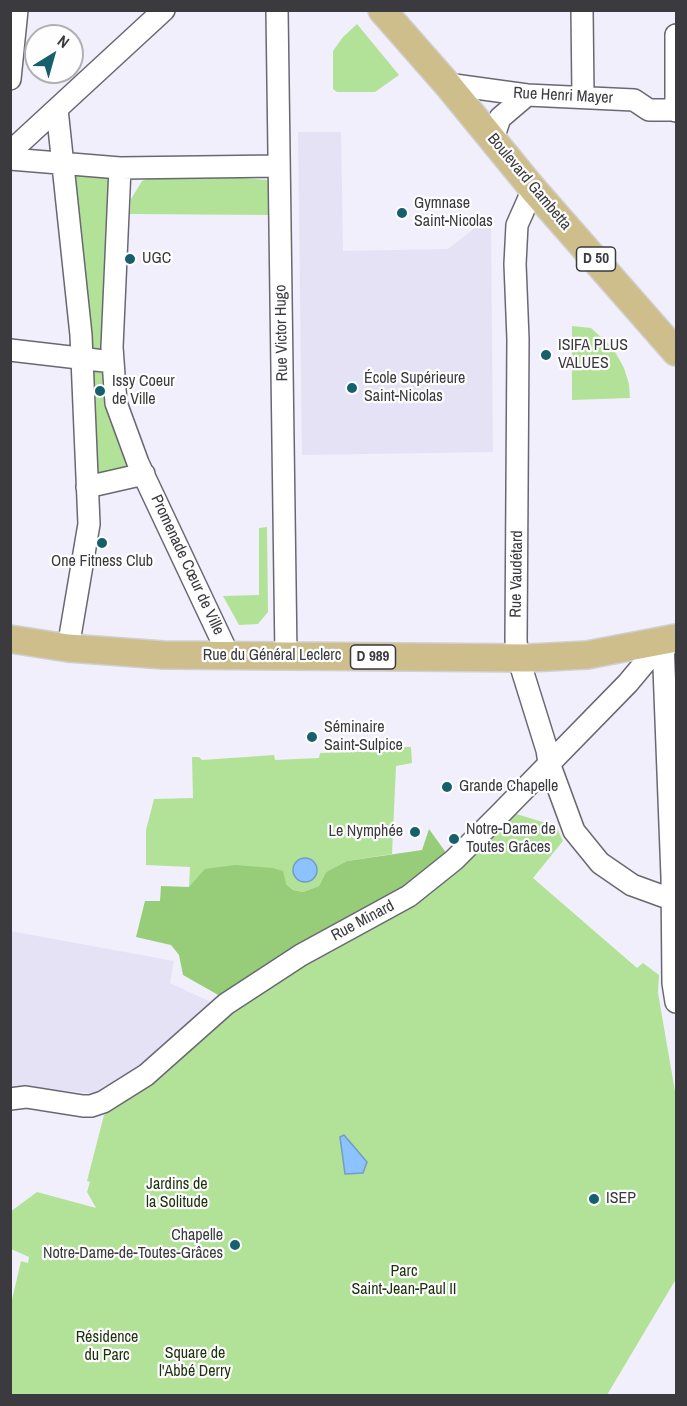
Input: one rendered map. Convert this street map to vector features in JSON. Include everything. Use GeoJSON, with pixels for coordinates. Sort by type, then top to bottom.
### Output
{"type":"FeatureCollection","features":[{"type":"Feature","properties":{"kind":"main road","name":"Boulevard Gambetta"},"geometry":{"type":"LineString","coordinates":[[382,10],[447,84],[533,189],[676,352]]}},
{"type":"Feature","properties":{"kind":"main road","name":"Rue du Général Leclerc"},"geometry":{"type":"LineString","coordinates":[[10,639],[68,648],[163,655],[518,657],[587,655],[670,639]]}},
{"type":"Feature","properties":{"kind":"street"},"geometry":{"type":"LineString","coordinates":[[10,79],[17,10]]}},
{"type":"Feature","properties":{"kind":"street"},"geometry":{"type":"LineString","coordinates":[[10,152],[164,10]]}},
{"type":"Feature","properties":{"kind":"street","name":"Rue Victor Hugo"},"geometry":{"type":"LineString","coordinates":[[277,10],[286,656]]}},
{"type":"Feature","properties":{"kind":"street"},"geometry":{"type":"LineString","coordinates":[[582,10],[583,96]]}},
{"type":"Feature","properties":{"kind":"street"},"geometry":{"type":"LineString","coordinates":[[676,35],[676,110]]}},
{"type":"Feature","properties":{"kind":"street","name":"Rue Henri Mayer"},"geometry":{"type":"LineString","coordinates":[[447,84],[527,95],[634,100],[650,110],[676,110]]}},
{"type":"Feature","properties":{"kind":"street"},"geometry":{"type":"LineString","coordinates":[[492,139],[500,118],[527,95]]}},
{"type":"Feature","properties":{"kind":"street"},"geometry":{"type":"LineString","coordinates":[[57,109],[81,335],[89,524],[68,648]]}},
{"type":"Feature","properties":{"kind":"street"},"geometry":{"type":"LineString","coordinates":[[10,159],[120,168],[279,166]]}},
{"type":"Feature","properties":{"kind":"street","name":"Promenade Cœur de Ville"},"geometry":{"type":"LineString","coordinates":[[120,168],[112,347],[116,403],[138,463],[229,656]]}},
{"type":"Feature","properties":{"kind":"street","name":"Rue Vaudétard"},"geometry":{"type":"LineString","coordinates":[[533,189],[518,225],[515,264],[518,339],[516,641],[518,657],[549,763],[574,831],[600,863],[632,885],[674,900]]}},
{"type":"Feature","properties":{"kind":"street"},"geometry":{"type":"LineString","coordinates":[[10,350],[113,362]]}},
{"type":"Feature","properties":{"kind":"street","name":"Promenade Cœur de Ville"},"geometry":{"type":"LineString","coordinates":[[87,487],[144,474]]}},
{"type":"Feature","properties":{"kind":"street"},"geometry":{"type":"LineString","coordinates":[[670,639],[673,983],[676,1002]]}},
{"type":"Feature","properties":{"kind":"street","name":"Rue Minard"},"geometry":{"type":"LineString","coordinates":[[10,1099],[26,1096],[91,1106],[103,1102],[146,1075],[226,1004],[301,955],[409,896],[454,860],[670,639]]}},
{"type":"Feature","properties":{"kind":"shaded area"},"geometry":{"type":"Polygon","coordinates":[[[298,132],[341,132],[343,251],[448,249],[475,228],[491,226],[493,452],[302,455],[298,132]]]}},
{"type":"Feature","properties":{"kind":"shaded area"},"geometry":{"type":"Polygon","coordinates":[[[10,931],[174,961],[170,983],[213,1003],[156,1057],[99,1094],[11,1088],[10,931]]]}},
{"type":"Feature","properties":{"kind":"green space"},"geometry":{"type":"Polygon","coordinates":[[[357,24],[399,75],[375,92],[337,92],[333,89],[333,51],[343,37],[357,24]]]}},
{"type":"Feature","properties":{"kind":"green space"},"geometry":{"type":"Polygon","coordinates":[[[62,163],[120,168],[112,347],[81,351],[62,163]]]}},
{"type":"Feature","properties":{"kind":"green space"},"geometry":{"type":"Polygon","coordinates":[[[165,172],[268,180],[268,215],[130,214],[131,199],[142,181],[165,172]]]}},
{"type":"Feature","properties":{"kind":"green space"},"geometry":{"type":"Polygon","coordinates":[[[572,326],[591,328],[613,348],[624,368],[630,398],[572,400],[572,326]]]}},
{"type":"Feature","properties":{"kind":"green space"},"geometry":{"type":"Polygon","coordinates":[[[82,369],[113,375],[138,463],[86,477],[82,369]]]}},
{"type":"Feature","properties":{"kind":"green space"},"geometry":{"type":"Polygon","coordinates":[[[267,527],[268,612],[258,624],[239,625],[223,596],[259,595],[259,528],[267,527]]]}},
{"type":"Feature","properties":{"kind":"green space"},"geometry":{"type":"Polygon","coordinates":[[[395,747],[411,747],[412,763],[396,766],[392,854],[347,861],[326,872],[319,886],[303,892],[293,890],[286,884],[189,887],[190,867],[146,865],[146,830],[154,799],[193,798],[192,757],[199,757],[202,760],[274,755],[275,760],[319,758],[320,753],[392,751],[395,747]]]}},
{"type":"Feature","properties":{"kind":"green space"},"geometry":{"type":"Polygon","coordinates":[[[513,813],[556,826],[563,841],[533,878],[637,968],[643,963],[659,975],[658,993],[676,1097],[676,1279],[607,1395],[11,1395],[11,1304],[21,1261],[28,1263],[29,1257],[11,1249],[10,1212],[37,1192],[96,1208],[87,1192],[90,1182],[87,1181],[104,1115],[176,1061],[233,1009],[513,813]]]}},
{"type":"Feature","properties":{"kind":"green space"},"geometry":{"type":"Polygon","coordinates":[[[429,829],[447,854],[403,889],[280,957],[220,996],[183,975],[179,955],[171,945],[136,937],[145,901],[160,901],[161,886],[189,887],[205,869],[235,865],[273,868],[283,871],[286,884],[293,890],[303,892],[319,886],[326,872],[347,861],[422,850],[429,829]]]}},
{"type":"Feature","properties":{"kind":"water"},"geometry":{"type":"Polygon","coordinates":[[[305,858],[310,859],[316,865],[316,875],[310,881],[305,882],[300,881],[294,875],[293,870],[294,865],[300,859],[305,858]]]}},
{"type":"Feature","properties":{"kind":"water"},"geometry":{"type":"Polygon","coordinates":[[[344,1135],[367,1162],[363,1173],[345,1174],[340,1137],[344,1135]]]}},
{"type":"Feature","properties":{"kind":"place","name":"Gymnase Saint-Nicolas"},"geometry":{"type":"Point","coordinates":[402,213]}},
{"type":"Feature","properties":{"kind":"place","name":"UGC"},"geometry":{"type":"Point","coordinates":[130,259]}},
{"type":"Feature","properties":{"kind":"place","name":"ISIFA PLUS VALUES"},"geometry":{"type":"Point","coordinates":[546,355]}},
{"type":"Feature","properties":{"kind":"place","name":"École Supérieure Saint-Nicolas"},"geometry":{"type":"Point","coordinates":[352,388]}},
{"type":"Feature","properties":{"kind":"place","name":"Issy Coeur de Ville"},"geometry":{"type":"Point","coordinates":[100,391]}},
{"type":"Feature","properties":{"kind":"place","name":"One Fitness Club"},"geometry":{"type":"Point","coordinates":[102,543]}},
{"type":"Feature","properties":{"kind":"place","name":"Séminaire Saint-Sulpice"},"geometry":{"type":"Point","coordinates":[312,737]}},
{"type":"Feature","properties":{"kind":"place","name":"Grande Chapelle"},"geometry":{"type":"Point","coordinates":[447,787]}},
{"type":"Feature","properties":{"kind":"place","name":"Le Nymphée"},"geometry":{"type":"Point","coordinates":[415,832]}},
{"type":"Feature","properties":{"kind":"place","name":"Notre-Dame de Toutes Grâces"},"geometry":{"type":"Point","coordinates":[454,839]}},
{"type":"Feature","properties":{"kind":"place","name":"ISEP"},"geometry":{"type":"Point","coordinates":[594,1199]}},
{"type":"Feature","properties":{"kind":"place","name":"Chapelle Notre-Dame-de-Toutes-Grâces"},"geometry":{"type":"Point","coordinates":[235,1245]}},
{"type":"Feature","properties":{"kind":"park label","name":"Jardins de la Solitude"},"geometry":{"type":"Point","coordinates":[177,1194]}},
{"type":"Feature","properties":{"kind":"park label","name":"Parc Saint-Jean-Paul II"},"geometry":{"type":"Point","coordinates":[404,1281]}},
{"type":"Feature","properties":{"kind":"park label","name":"Résidence du Parc"},"geometry":{"type":"Point","coordinates":[107,1347]}},
{"type":"Feature","properties":{"kind":"park label","name":"Square de l'Abbé Derry"},"geometry":{"type":"Point","coordinates":[195,1363]}}]}
